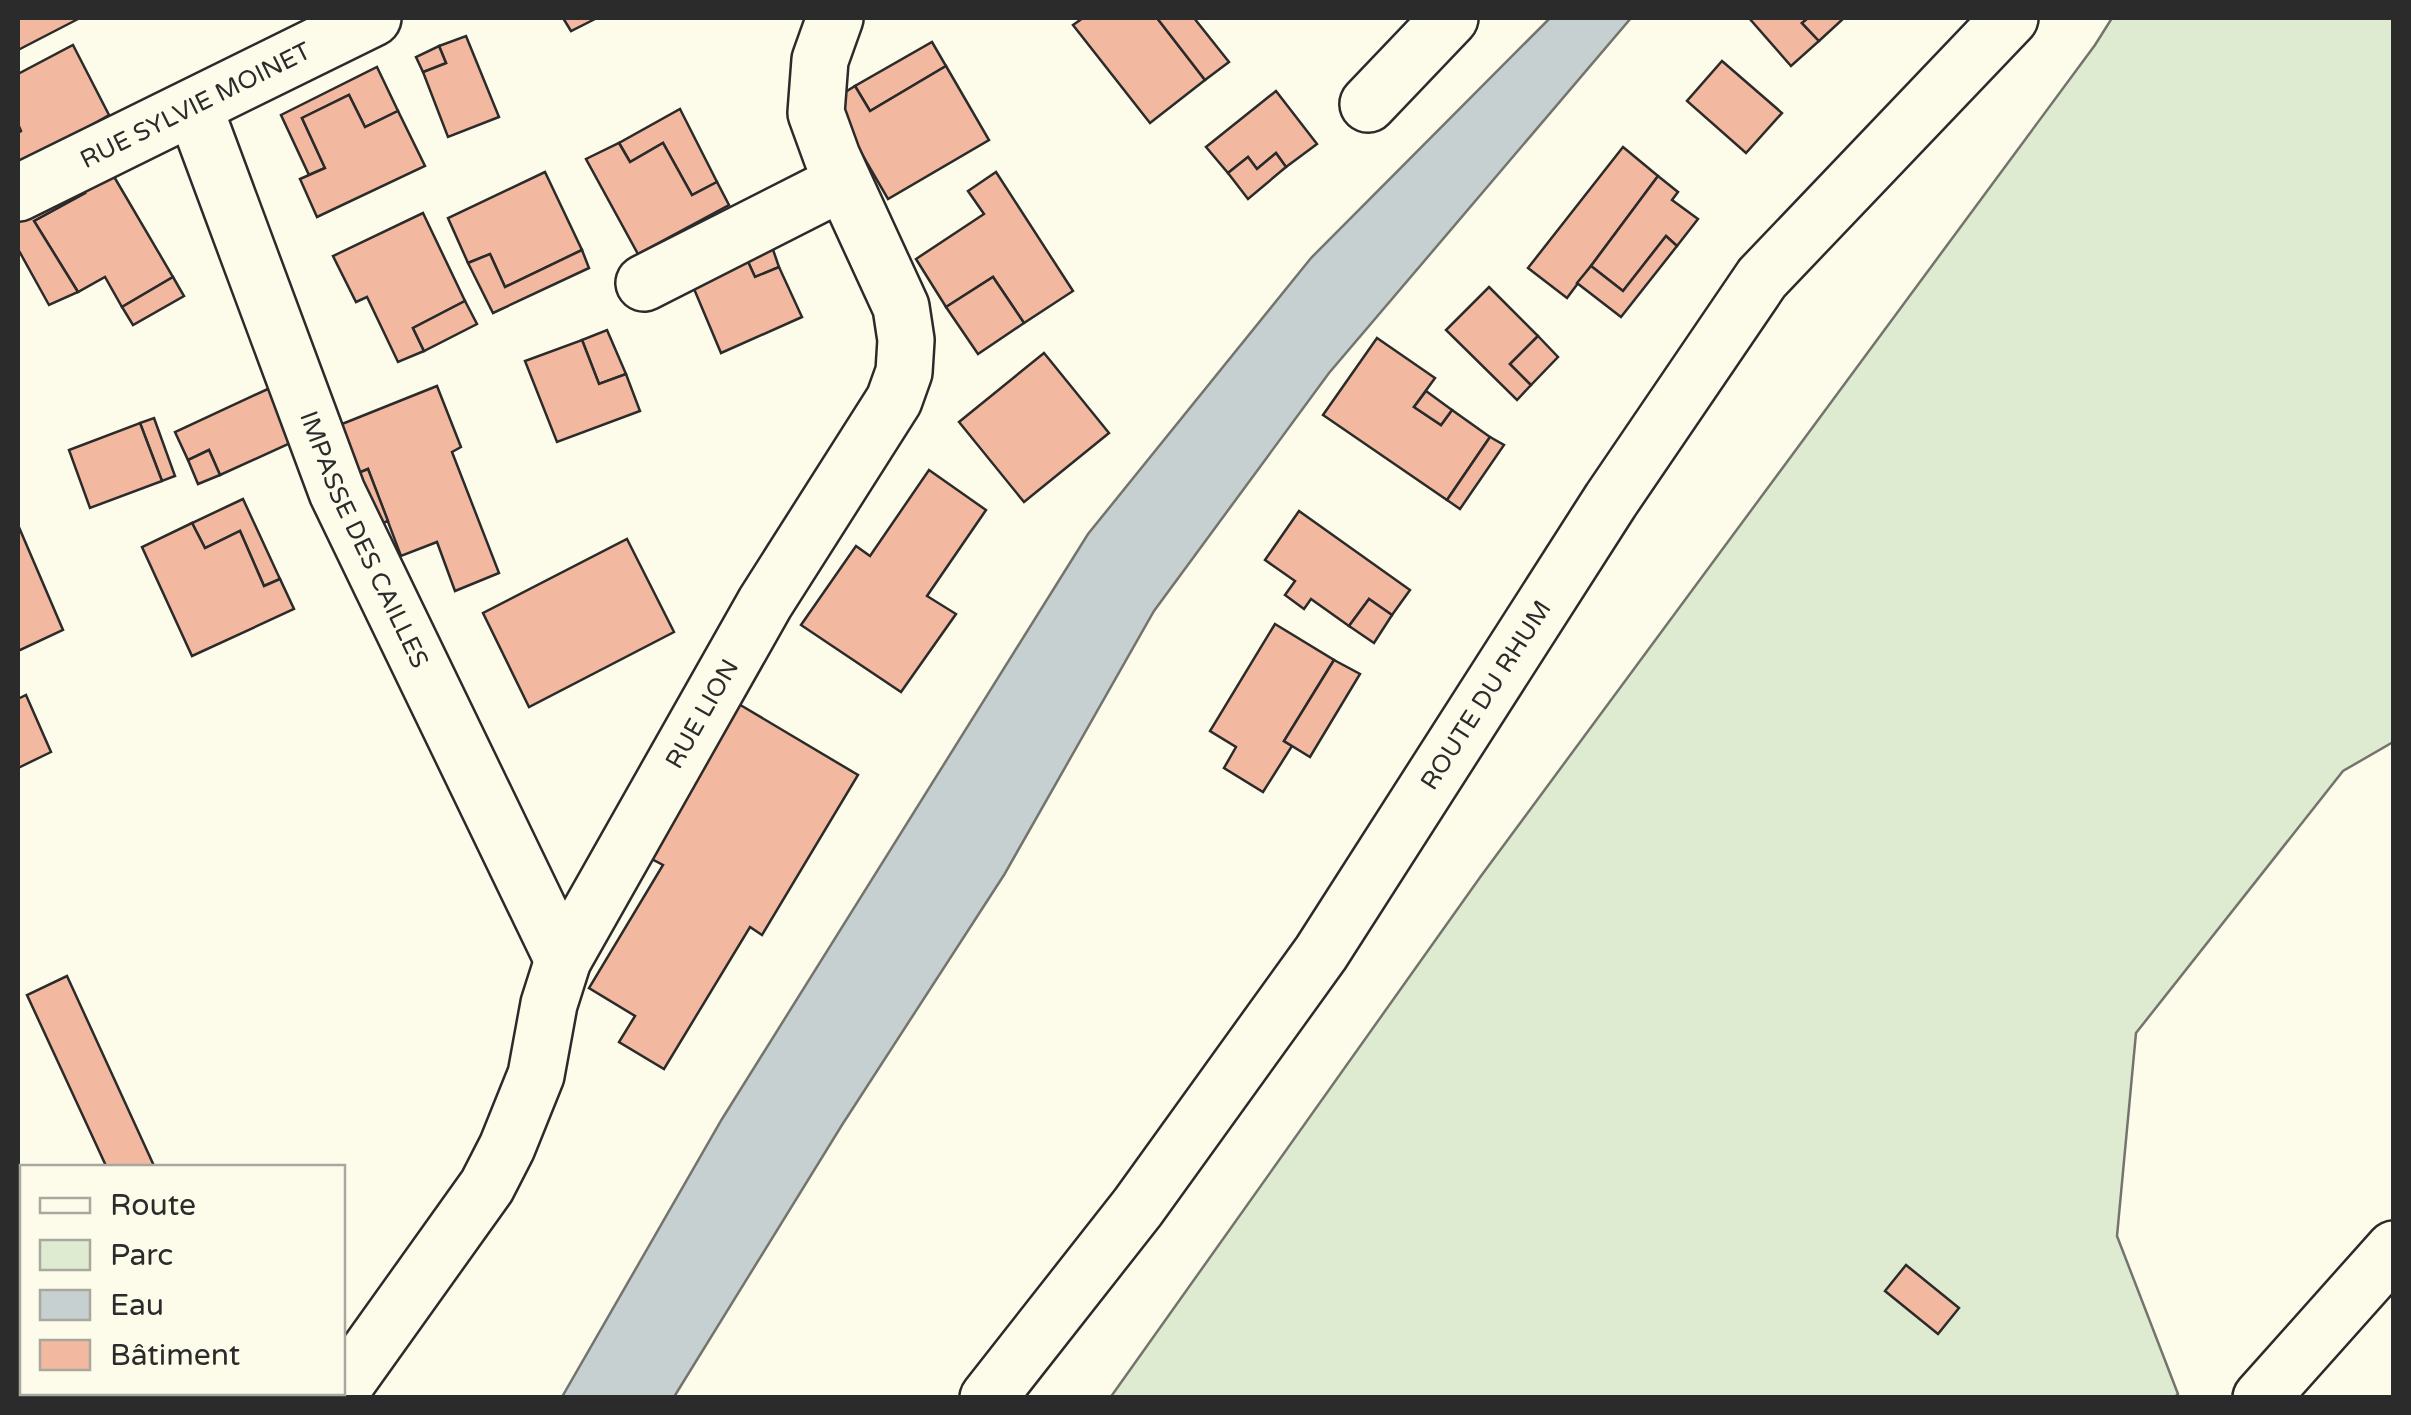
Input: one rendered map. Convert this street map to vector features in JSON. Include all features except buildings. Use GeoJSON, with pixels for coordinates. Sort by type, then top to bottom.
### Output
{"type":"FeatureCollection","features":[{"type":"Feature","properties":{"kind":"street","name":"RUE SYLVIE MOINET"},"geometry":{"type":"LineString","coordinates":[[18,193],[373,18]]}},
{"type":"Feature","properties":{"kind":"street","name":"RUE LION"},"geometry":{"type":"LineString","coordinates":[[345,1386],[487,1186],[536,1074],[548,1004],[563,960],[765,603],[894,400],[904,372],[906,340],[901,306],[843,182],[816,113],[820,60],[835,18]]}},
{"type":"Feature","properties":{"kind":"street"},"geometry":{"type":"LineString","coordinates":[[1368,104],[1450,18]]}},
{"type":"Feature","properties":{"kind":"street","name":"ROUTE DU RHUM"},"geometry":{"type":"LineString","coordinates":[[988,1398],[1138,1207],[1321,953],[1611,500],[1762,278],[2010,18]]}},
{"type":"Feature","properties":{"kind":"street","name":"IMPASSE DES CAILLES"},"geometry":{"type":"LineString","coordinates":[[194,107],[338,492],[563,960]]}},
{"type":"Feature","properties":{"kind":"street"},"geometry":{"type":"LineString","coordinates":[[644,284],[843,182]]}},
{"type":"Feature","properties":{"kind":"street"},"geometry":{"type":"LineString","coordinates":[[2261,1398],[2394,1249]]}},
{"type":"Feature","properties":{"kind":"green space"},"geometry":{"type":"Polygon","coordinates":[[[2112,18],[2393,18],[2393,742],[2343,771],[2136,1033],[2117,1236],[2178,1394],[2174,1398],[1110,1398],[1481,876],[2112,18]]]}},
{"type":"Feature","properties":{"kind":"water"},"geometry":{"type":"Polygon","coordinates":[[[1550,18],[1631,18],[1329,373],[1154,611],[1004,875],[842,1125],[674,1397],[562,1397],[722,1119],[1088,534],[1311,258],[1550,18]]]}}]}
